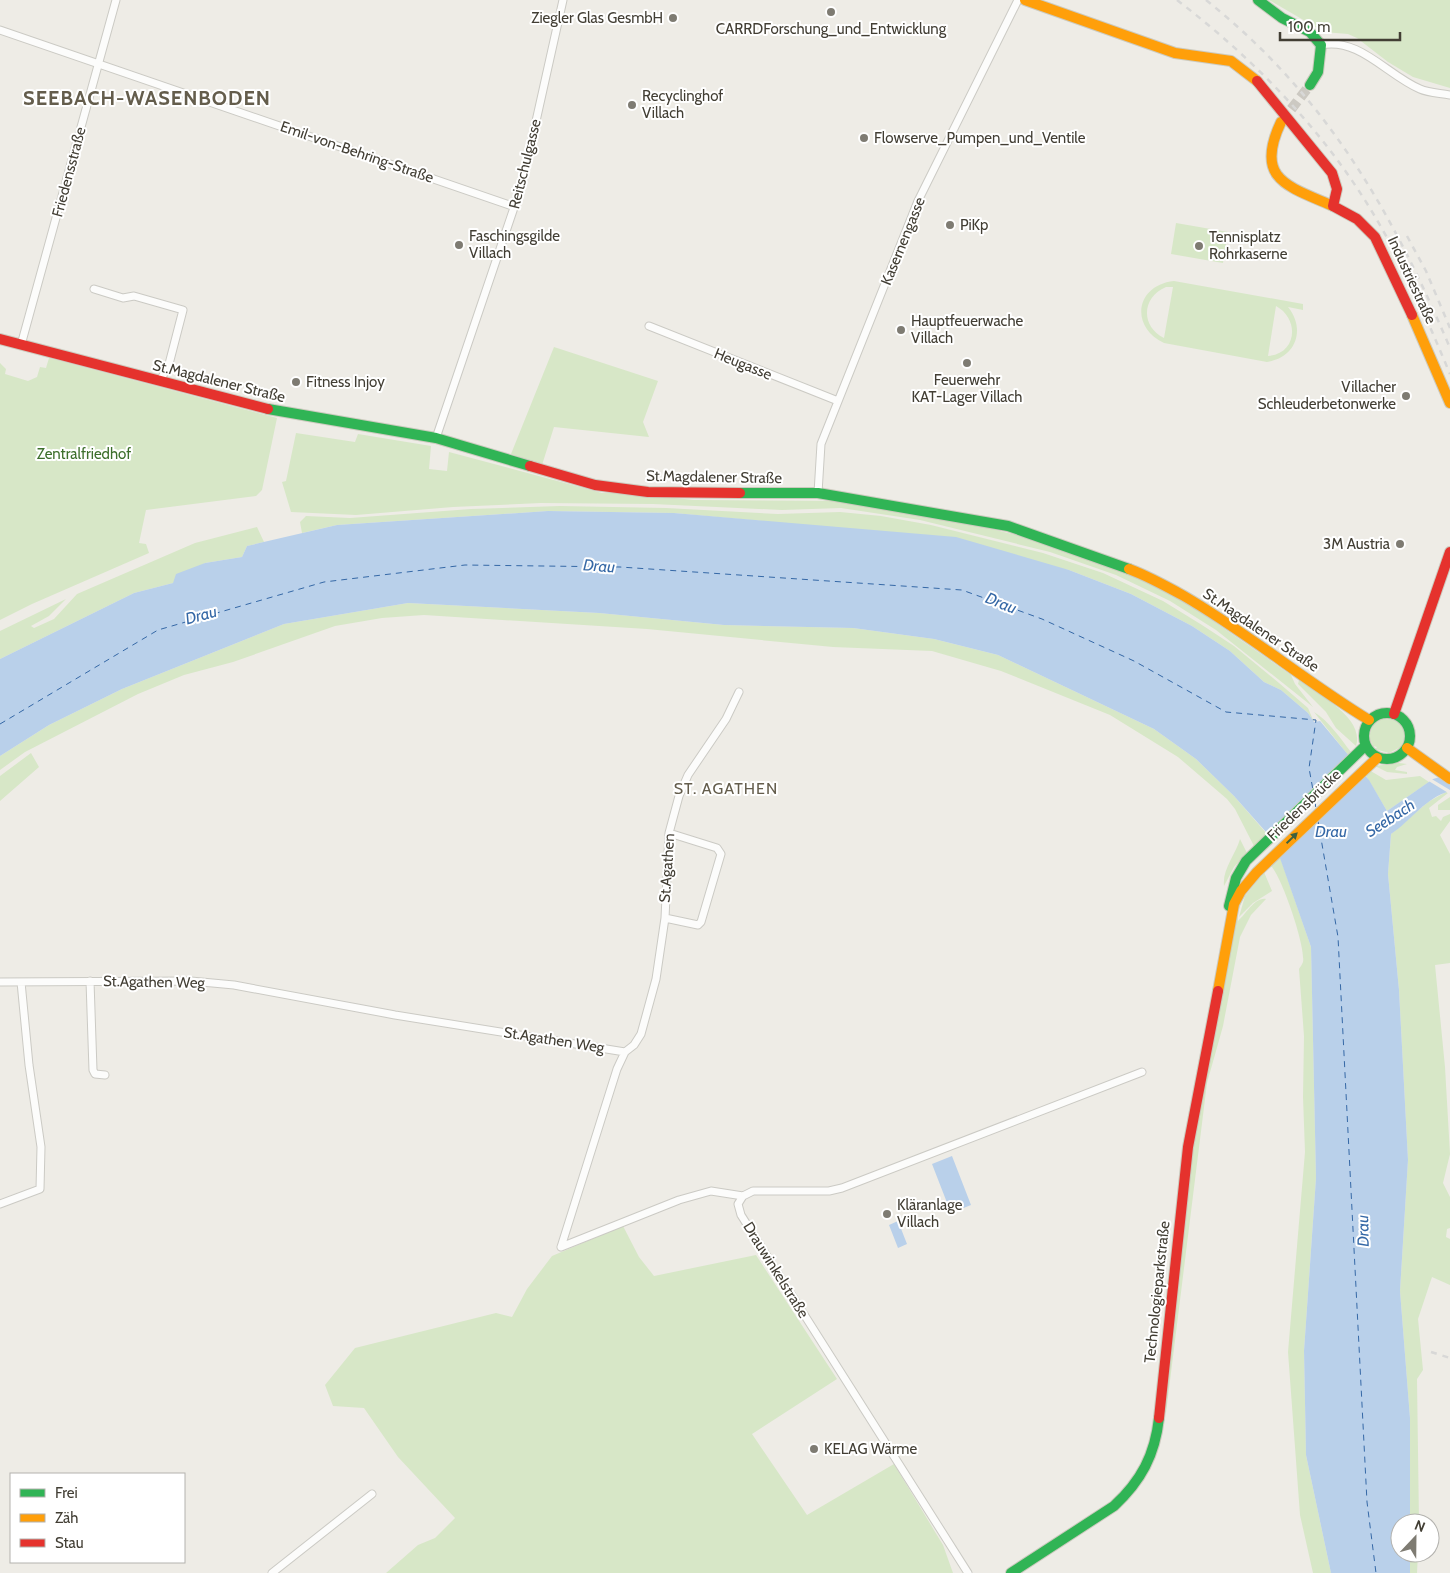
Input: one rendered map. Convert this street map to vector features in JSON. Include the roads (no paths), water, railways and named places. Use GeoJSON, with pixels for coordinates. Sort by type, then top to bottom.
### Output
{"type":"FeatureCollection","features":[{"type":"Feature","properties":{"kind":"street","name":"Friedensstraße"},"geometry":{"type":"LineString","coordinates":[[22,345],[116,0]]}},
{"type":"Feature","properties":{"kind":"street","name":"Reitschulgasse"},"geometry":{"type":"LineString","coordinates":[[436,438],[515,207],[563,0]]}},
{"type":"Feature","properties":{"kind":"street","name":"Kasernengasse"},"geometry":{"type":"LineString","coordinates":[[818,493],[819,449],[918,201],[1018,0]]}},
{"type":"Feature","properties":{"kind":"street"},"geometry":{"type":"LineString","coordinates":[[1025,0],[1175,53],[1231,61],[1246,70],[1262,86],[1332,173],[1337,189],[1333,206]]}},
{"type":"Feature","properties":{"kind":"street"},"geometry":{"type":"LineString","coordinates":[[1258,0],[1282,18],[1310,32],[1321,45],[1318,72],[1310,85]]}},
{"type":"Feature","properties":{"kind":"street","name":"Emil-von-Behring-Straße"},"geometry":{"type":"LineString","coordinates":[[0,30],[515,207]]}},
{"type":"Feature","properties":{"kind":"street"},"geometry":{"type":"LineString","coordinates":[[1321,45],[1333,42],[1350,45],[1400,79],[1421,90],[1450,95]]}},
{"type":"Feature","properties":{"kind":"street","name":"Industriestraße"},"geometry":{"type":"LineString","coordinates":[[1282,122],[1272,139],[1269,151],[1274,170],[1282,182],[1357,218],[1375,237],[1395,276],[1450,403]]}},
{"type":"Feature","properties":{"kind":"street"},"geometry":{"type":"LineString","coordinates":[[94,289],[123,298],[134,296],[182,310],[169,364],[160,381]]}},
{"type":"Feature","properties":{"kind":"street","name":"Heugasse"},"geometry":{"type":"LineString","coordinates":[[649,326],[838,401]]}},
{"type":"Feature","properties":{"kind":"street","name":"St.Magdalener Straße"},"geometry":{"type":"LineString","coordinates":[[0,339],[282,413],[436,438],[595,485],[648,492],[818,493],[1008,526],[1142,573],[1220,617],[1297,673],[1369,720]]}},
{"type":"Feature","properties":{"kind":"street"},"geometry":{"type":"LineString","coordinates":[[1394,714],[1450,552]]}},
{"type":"Feature","properties":{"kind":"street","name":"St.Agathen"},"geometry":{"type":"LineString","coordinates":[[625,1052],[634,1045],[641,1034],[651,1004],[661,952],[665,918],[669,832],[679,796],[688,775],[726,719],[739,692]]}},
{"type":"Feature","properties":{"kind":"street"},"geometry":{"type":"LineString","coordinates":[[1377,714],[1394,714],[1406,722],[1410,732],[1407,748],[1396,758],[1375,759],[1363,748],[1364,730],[1369,720],[1377,714]]}},
{"type":"Feature","properties":{"kind":"street","name":"Friedensbrücke"},"geometry":{"type":"LineString","coordinates":[[1246,861],[1363,748]]}},
{"type":"Feature","properties":{"kind":"street"},"geometry":{"type":"LineString","coordinates":[[1407,748],[1450,778]]}},
{"type":"Feature","properties":{"kind":"street","name":"Friedensbrücke"},"geometry":{"type":"LineString","coordinates":[[1257,872],[1375,759]]}},
{"type":"Feature","properties":{"kind":"street"},"geometry":{"type":"LineString","coordinates":[[665,918],[692,926],[698,925],[701,922],[722,854],[718,848],[669,832]]}},
{"type":"Feature","properties":{"kind":"street","name":"Technologieparkstraße"},"geometry":{"type":"LineString","coordinates":[[1225,947],[1231,894],[1238,873],[1246,861]]}},
{"type":"Feature","properties":{"kind":"street","name":"Technologieparkstraße"},"geometry":{"type":"LineString","coordinates":[[1011,1573],[1114,1506],[1139,1482],[1152,1457],[1158,1423],[1188,1147],[1234,904],[1241,891],[1257,872]]}},
{"type":"Feature","properties":{"kind":"street","name":"St.Agathen Weg"},"geometry":{"type":"LineString","coordinates":[[90,981],[92,1070],[95,1074],[105,1075]]}},
{"type":"Feature","properties":{"kind":"street","name":"St.Agathen Weg"},"geometry":{"type":"LineString","coordinates":[[0,982],[191,981],[262,989],[395,1015],[625,1052],[597,1126],[561,1246],[679,1200],[712,1191],[743,1196]]}},
{"type":"Feature","properties":{"kind":"street"},"geometry":{"type":"LineString","coordinates":[[0,1204],[40,1189],[42,1147],[29,1064],[21,982]]}},
{"type":"Feature","properties":{"kind":"street"},"geometry":{"type":"LineString","coordinates":[[743,1196],[753,1190],[829,1191],[842,1188],[1142,1072]]}},
{"type":"Feature","properties":{"kind":"street","name":"Drauwinkelstraße"},"geometry":{"type":"LineString","coordinates":[[743,1196],[738,1204],[741,1215],[968,1573]]}},
{"type":"Feature","properties":{"kind":"street"},"geometry":{"type":"LineString","coordinates":[[272,1573],[372,1494]]}},
{"type":"Feature","properties":{"kind":"water","name":"Drau"},"geometry":{"type":"Polygon","coordinates":[[[548,511],[674,513],[956,537],[1069,570],[1131,594],[1192,626],[1230,651],[1264,682],[1281,690],[1308,713],[1314,722],[1320,721],[1369,780],[1387,811],[1433,779],[1450,774],[1450,791],[1441,794],[1426,804],[1391,834],[1388,874],[1399,990],[1408,1160],[1400,1291],[1410,1418],[1410,1513],[1390,1513],[1390,1563],[1410,1563],[1410,1573],[1331,1573],[1306,1455],[1304,1351],[1316,1178],[1311,947],[1274,841],[1234,796],[1196,759],[1154,729],[998,655],[934,639],[853,628],[724,625],[599,613],[408,603],[284,624],[122,689],[49,725],[0,756],[0,659],[134,593],[173,583],[176,574],[205,563],[242,557],[247,546],[337,525],[548,511]]]}},
{"type":"Feature","properties":{"kind":"water"},"geometry":{"type":"Polygon","coordinates":[[[952,1156],[971,1205],[951,1213],[932,1164],[952,1156]]]}},
{"type":"Feature","properties":{"kind":"water"},"geometry":{"type":"Polygon","coordinates":[[[898,1221],[907,1244],[898,1248],[889,1225],[898,1221]]]}},
{"type":"Feature","properties":{"kind":"tunnel"},"geometry":{"type":"LineString","coordinates":[[1282,121],[1310,85]]}},
{"type":"Feature","properties":{"kind":"railway"},"geometry":{"type":"LineString","coordinates":[[1177,0],[1236,49],[1264,76],[1291,103],[1339,162],[1361,194],[1391,245],[1418,299],[1450,374]]}},
{"type":"Feature","properties":{"kind":"railway"},"geometry":{"type":"LineString","coordinates":[[1206,0],[1249,37],[1286,75],[1351,158],[1379,202],[1404,248],[1450,348]]}},
{"type":"Feature","properties":{"kind":"railway"},"geometry":{"type":"LineString","coordinates":[[1407,236],[1426,271],[1450,328]]}},
{"type":"Feature","properties":{"kind":"railway"},"geometry":{"type":"LineString","coordinates":[[1431,1352],[1450,1358]]}},
{"type":"Feature","properties":{"kind":"place","name":"CARRDForschung_und_Entwicklung"},"geometry":{"type":"Point","coordinates":[831,12]}},
{"type":"Feature","properties":{"kind":"place","name":"Ziegler Glas GesmbH"},"geometry":{"type":"Point","coordinates":[673,18]}},
{"type":"Feature","properties":{"kind":"place","name":"Recyclinghof Villach"},"geometry":{"type":"Point","coordinates":[632,105]}},
{"type":"Feature","properties":{"kind":"place","name":"Flowserve_Pumpen_und_Ventile"},"geometry":{"type":"Point","coordinates":[864,138]}},
{"type":"Feature","properties":{"kind":"place","name":"PiKp"},"geometry":{"type":"Point","coordinates":[950,225]}},
{"type":"Feature","properties":{"kind":"place","name":"Faschingsgilde Villach"},"geometry":{"type":"Point","coordinates":[459,245]}},
{"type":"Feature","properties":{"kind":"place","name":"Tennisplatz Rohrkaserne"},"geometry":{"type":"Point","coordinates":[1199,246]}},
{"type":"Feature","properties":{"kind":"place","name":"Hauptfeuerwache Villach"},"geometry":{"type":"Point","coordinates":[901,330]}},
{"type":"Feature","properties":{"kind":"place","name":"Feuerwehr KAT-Lager Villach"},"geometry":{"type":"Point","coordinates":[967,363]}},
{"type":"Feature","properties":{"kind":"place","name":"Fitness Injoy"},"geometry":{"type":"Point","coordinates":[296,382]}},
{"type":"Feature","properties":{"kind":"place","name":"Villacher Schleuderbetonwerke"},"geometry":{"type":"Point","coordinates":[1406,396]}},
{"type":"Feature","properties":{"kind":"place","name":"3M Austria"},"geometry":{"type":"Point","coordinates":[1400,544]}},
{"type":"Feature","properties":{"kind":"place","name":"Kläranlage Villach"},"geometry":{"type":"Point","coordinates":[887,1214]}},
{"type":"Feature","properties":{"kind":"place","name":"KELAG Wärme"},"geometry":{"type":"Point","coordinates":[814,1449]}},
{"type":"Feature","properties":{"kind":"district","name":"SEEBACH-WASENBODEN"},"geometry":{"type":"Point","coordinates":[147,98]}},
{"type":"Feature","properties":{"kind":"district","name":"ST. AGATHEN"},"geometry":{"type":"Point","coordinates":[726,788]}},
{"type":"Feature","properties":{"kind":"park label","name":"Zentralfriedhof"},"geometry":{"type":"Point","coordinates":[84,454]}},
{"type":"Feature","properties":{"kind":"water label","name":"Seebach"},"geometry":{"type":"Point","coordinates":[1390,818]}}]}
